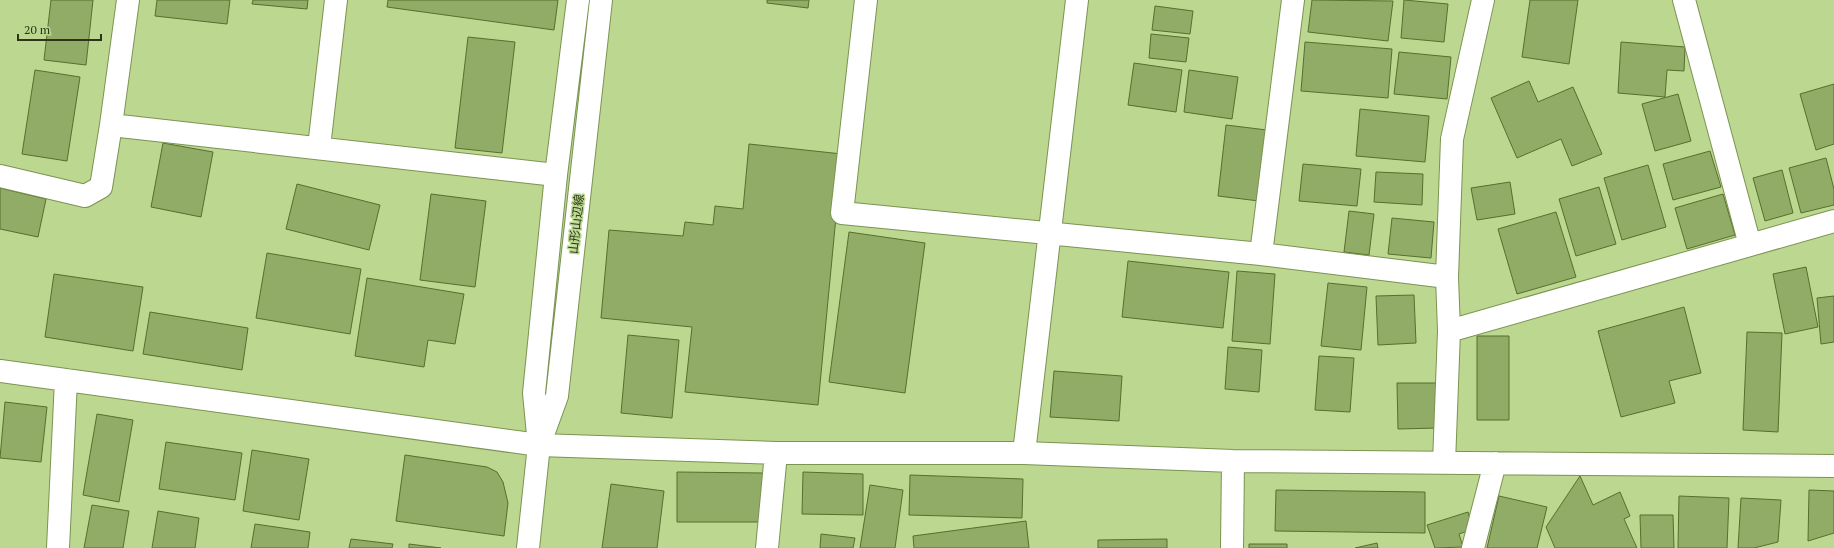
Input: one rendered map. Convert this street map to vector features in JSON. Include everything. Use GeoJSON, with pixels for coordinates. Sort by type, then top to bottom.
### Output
{"type":"FeatureCollection","features":[{"type":"Feature","properties":{"kind":"street"},"geometry":{"type":"LineString","coordinates":[[0,176],[85,196],[101,186],[128,0]]}},
{"type":"Feature","properties":{"kind":"street"},"geometry":{"type":"LineString","coordinates":[[319,147],[336,0]]}},
{"type":"Feature","properties":{"kind":"street","name":"山形山辺線"},"geometry":{"type":"LineString","coordinates":[[528,548],[539,445],[534,392],[556,175],[578,0]]}},
{"type":"Feature","properties":{"kind":"street","name":"山形山辺線"},"geometry":{"type":"LineString","coordinates":[[539,445],[556,396],[601,0]]}},
{"type":"Feature","properties":{"kind":"street"},"geometry":{"type":"LineString","coordinates":[[866,0],[842,213],[1261,254],[1447,277]]}},
{"type":"Feature","properties":{"kind":"street"},"geometry":{"type":"LineString","coordinates":[[1024,453],[1077,0]]}},
{"type":"Feature","properties":{"kind":"street"},"geometry":{"type":"LineString","coordinates":[[1261,254],[1293,0]]}},
{"type":"Feature","properties":{"kind":"street"},"geometry":{"type":"LineString","coordinates":[[1444,463],[1449,331],[1447,277],[1452,139],[1483,0]]}},
{"type":"Feature","properties":{"kind":"street"},"geometry":{"type":"LineString","coordinates":[[1684,0],[1750,244]]}},
{"type":"Feature","properties":{"kind":"street"},"geometry":{"type":"LineString","coordinates":[[111,125],[319,147],[556,175]]}},
{"type":"Feature","properties":{"kind":"street"},"geometry":{"type":"LineString","coordinates":[[1449,331],[1834,221]]}},
{"type":"Feature","properties":{"kind":"street"},"geometry":{"type":"LineString","coordinates":[[0,371],[539,445],[776,453],[1024,453],[1233,461],[1834,466]]}},
{"type":"Feature","properties":{"kind":"street"},"geometry":{"type":"LineString","coordinates":[[58,548],[66,380]]}},
{"type":"Feature","properties":{"kind":"street"},"geometry":{"type":"LineString","coordinates":[[767,548],[776,453]]}},
{"type":"Feature","properties":{"kind":"street"},"geometry":{"type":"LineString","coordinates":[[1232,548],[1233,461]]}},
{"type":"Feature","properties":{"kind":"street"},"geometry":{"type":"LineString","coordinates":[[1473,548],[1494,463]]}},
{"type":"Feature","properties":{"kind":"building"},"geometry":{"type":"Polygon","coordinates":[[[51,0],[93,0],[86,65],[44,60],[51,0]]]}},
{"type":"Feature","properties":{"kind":"building"},"geometry":{"type":"Polygon","coordinates":[[[157,0],[230,0],[227,24],[155,16],[157,0]]]}},
{"type":"Feature","properties":{"kind":"building"},"geometry":{"type":"Polygon","coordinates":[[[253,0],[308,0],[307,9],[252,4],[253,0]]]}},
{"type":"Feature","properties":{"kind":"building"},"geometry":{"type":"Polygon","coordinates":[[[388,0],[558,0],[554,30],[387,7],[388,0]]]}},
{"type":"Feature","properties":{"kind":"building"},"geometry":{"type":"Polygon","coordinates":[[[767,0],[809,0],[808,8],[767,3],[767,0]]]}},
{"type":"Feature","properties":{"kind":"building"},"geometry":{"type":"Polygon","coordinates":[[[1312,0],[1393,1],[1388,41],[1308,32],[1312,0]]]}},
{"type":"Feature","properties":{"kind":"building"},"geometry":{"type":"Polygon","coordinates":[[[1404,0],[1448,4],[1444,42],[1401,38],[1404,0]]]}},
{"type":"Feature","properties":{"kind":"building"},"geometry":{"type":"Polygon","coordinates":[[[1530,0],[1578,0],[1569,64],[1522,57],[1530,0]]]}},
{"type":"Feature","properties":{"kind":"building"},"geometry":{"type":"Polygon","coordinates":[[[1155,6],[1193,11],[1190,34],[1152,30],[1155,6]]]}},
{"type":"Feature","properties":{"kind":"building"},"geometry":{"type":"Polygon","coordinates":[[[1151,34],[1189,38],[1186,62],[1149,58],[1151,34]]]}},
{"type":"Feature","properties":{"kind":"building"},"geometry":{"type":"Polygon","coordinates":[[[468,37],[515,42],[502,153],[455,148],[468,37]]]}},
{"type":"Feature","properties":{"kind":"building"},"geometry":{"type":"Polygon","coordinates":[[[1305,42],[1392,49],[1388,98],[1301,91],[1305,42]]]}},
{"type":"Feature","properties":{"kind":"building"},"geometry":{"type":"Polygon","coordinates":[[[1621,42],[1685,47],[1684,71],[1667,70],[1665,97],[1618,93],[1621,42]]]}},
{"type":"Feature","properties":{"kind":"building"},"geometry":{"type":"Polygon","coordinates":[[[1399,52],[1451,57],[1447,99],[1394,94],[1399,52]]]}},
{"type":"Feature","properties":{"kind":"building"},"geometry":{"type":"Polygon","coordinates":[[[1134,63],[1182,70],[1176,112],[1128,105],[1134,63]]]}},
{"type":"Feature","properties":{"kind":"building"},"geometry":{"type":"Polygon","coordinates":[[[35,70],[80,77],[67,161],[22,154],[35,70]]]}},
{"type":"Feature","properties":{"kind":"building"},"geometry":{"type":"Polygon","coordinates":[[[1189,70],[1238,77],[1232,119],[1184,112],[1189,70]]]}},
{"type":"Feature","properties":{"kind":"building"},"geometry":{"type":"Polygon","coordinates":[[[1529,81],[1538,102],[1573,87],[1602,154],[1572,166],[1561,139],[1517,158],[1491,98],[1529,81]]]}},
{"type":"Feature","properties":{"kind":"building"},"geometry":{"type":"Polygon","coordinates":[[[1834,84],[1834,144],[1816,150],[1800,94],[1834,84]]]}},
{"type":"Feature","properties":{"kind":"building"},"geometry":{"type":"Polygon","coordinates":[[[1678,94],[1691,141],[1655,151],[1642,104],[1678,94]]]}},
{"type":"Feature","properties":{"kind":"building"},"geometry":{"type":"Polygon","coordinates":[[[1360,109],[1429,116],[1425,162],[1356,156],[1360,109]]]}},
{"type":"Feature","properties":{"kind":"building"},"geometry":{"type":"Polygon","coordinates":[[[1226,125],[1267,130],[1259,201],[1218,196],[1226,125]]]}},
{"type":"Feature","properties":{"kind":"building"},"geometry":{"type":"Polygon","coordinates":[[[163,143],[213,152],[201,217],[151,207],[163,143]]]}},
{"type":"Feature","properties":{"kind":"building"},"geometry":{"type":"Polygon","coordinates":[[[749,144],[842,154],[818,405],[685,392],[692,327],[601,318],[609,230],[683,236],[685,222],[713,225],[715,206],[743,209],[749,144]]]}},
{"type":"Feature","properties":{"kind":"building"},"geometry":{"type":"Polygon","coordinates":[[[1710,151],[1721,187],[1673,200],[1663,164],[1710,151]]]}},
{"type":"Feature","properties":{"kind":"building"},"geometry":{"type":"Polygon","coordinates":[[[1826,158],[1834,189],[1834,205],[1801,213],[1789,168],[1826,158]]]}},
{"type":"Feature","properties":{"kind":"building"},"geometry":{"type":"Polygon","coordinates":[[[1303,164],[1361,169],[1357,206],[1299,201],[1303,164]]]}},
{"type":"Feature","properties":{"kind":"building"},"geometry":{"type":"Polygon","coordinates":[[[1648,165],[1666,227],[1622,240],[1604,178],[1648,165]]]}},
{"type":"Feature","properties":{"kind":"building"},"geometry":{"type":"Polygon","coordinates":[[[1782,170],[1793,213],[1765,221],[1753,178],[1782,170]]]}},
{"type":"Feature","properties":{"kind":"building"},"geometry":{"type":"Polygon","coordinates":[[[1376,172],[1423,174],[1422,205],[1374,202],[1376,172]]]}},
{"type":"Feature","properties":{"kind":"building"},"geometry":{"type":"Polygon","coordinates":[[[1510,182],[1515,214],[1477,220],[1471,188],[1510,182]]]}},
{"type":"Feature","properties":{"kind":"building"},"geometry":{"type":"Polygon","coordinates":[[[297,184],[380,205],[369,250],[286,229],[297,184]]]}},
{"type":"Feature","properties":{"kind":"building"},"geometry":{"type":"Polygon","coordinates":[[[1599,187],[1616,244],[1576,256],[1559,199],[1599,187]]]}},
{"type":"Feature","properties":{"kind":"building"},"geometry":{"type":"Polygon","coordinates":[[[0,188],[46,199],[38,237],[0,229],[0,188]]]}},
{"type":"Feature","properties":{"kind":"building"},"geometry":{"type":"Polygon","coordinates":[[[431,194],[486,201],[475,287],[420,280],[431,194]]]}},
{"type":"Feature","properties":{"kind":"building"},"geometry":{"type":"Polygon","coordinates":[[[1723,194],[1735,235],[1687,249],[1675,208],[1723,194]]]}},
{"type":"Feature","properties":{"kind":"building"},"geometry":{"type":"Polygon","coordinates":[[[1349,211],[1374,214],[1369,255],[1344,252],[1349,211]]]}},
{"type":"Feature","properties":{"kind":"building"},"geometry":{"type":"Polygon","coordinates":[[[1556,212],[1576,277],[1517,294],[1498,229],[1556,212]]]}},
{"type":"Feature","properties":{"kind":"building"},"geometry":{"type":"Polygon","coordinates":[[[1392,218],[1434,222],[1431,258],[1388,254],[1392,218]]]}},
{"type":"Feature","properties":{"kind":"building"},"geometry":{"type":"Polygon","coordinates":[[[849,232],[925,243],[905,393],[829,382],[849,232]]]}},
{"type":"Feature","properties":{"kind":"building"},"geometry":{"type":"Polygon","coordinates":[[[267,253],[361,269],[350,334],[256,318],[267,253]]]}},
{"type":"Feature","properties":{"kind":"building"},"geometry":{"type":"Polygon","coordinates":[[[1128,261],[1229,272],[1223,328],[1122,317],[1128,261]]]}},
{"type":"Feature","properties":{"kind":"building"},"geometry":{"type":"Polygon","coordinates":[[[1806,267],[1818,327],[1785,334],[1773,274],[1806,267]]]}},
{"type":"Feature","properties":{"kind":"building"},"geometry":{"type":"Polygon","coordinates":[[[1237,271],[1275,274],[1270,344],[1232,341],[1237,271]]]}},
{"type":"Feature","properties":{"kind":"building"},"geometry":{"type":"Polygon","coordinates":[[[54,274],[143,287],[133,351],[45,337],[54,274]]]}},
{"type":"Feature","properties":{"kind":"building"},"geometry":{"type":"Polygon","coordinates":[[[367,278],[464,294],[455,344],[428,340],[424,367],[355,356],[367,278]]]}},
{"type":"Feature","properties":{"kind":"building"},"geometry":{"type":"Polygon","coordinates":[[[1328,283],[1367,287],[1361,350],[1321,346],[1328,283]]]}},
{"type":"Feature","properties":{"kind":"building"},"geometry":{"type":"Polygon","coordinates":[[[1414,295],[1416,343],[1378,345],[1376,296],[1414,295]]]}},
{"type":"Feature","properties":{"kind":"building"},"geometry":{"type":"Polygon","coordinates":[[[1834,296],[1834,342],[1821,344],[1817,298],[1834,296]]]}},
{"type":"Feature","properties":{"kind":"building"},"geometry":{"type":"Polygon","coordinates":[[[1684,307],[1701,373],[1669,381],[1675,403],[1621,417],[1598,331],[1684,307]]]}},
{"type":"Feature","properties":{"kind":"building"},"geometry":{"type":"Polygon","coordinates":[[[150,312],[248,328],[242,370],[143,354],[150,312]]]}},
{"type":"Feature","properties":{"kind":"building"},"geometry":{"type":"Polygon","coordinates":[[[1747,332],[1782,333],[1778,432],[1743,430],[1747,332]]]}},
{"type":"Feature","properties":{"kind":"building"},"geometry":{"type":"Polygon","coordinates":[[[628,335],[679,340],[672,418],[621,413],[628,335]]]}},
{"type":"Feature","properties":{"kind":"building"},"geometry":{"type":"Polygon","coordinates":[[[1477,336],[1509,336],[1509,420],[1477,420],[1477,336]]]}},
{"type":"Feature","properties":{"kind":"building"},"geometry":{"type":"Polygon","coordinates":[[[1228,347],[1262,350],[1259,392],[1225,389],[1228,347]]]}},
{"type":"Feature","properties":{"kind":"building"},"geometry":{"type":"Polygon","coordinates":[[[1319,356],[1354,358],[1350,412],[1315,410],[1319,356]]]}},
{"type":"Feature","properties":{"kind":"building"},"geometry":{"type":"Polygon","coordinates":[[[1054,371],[1122,376],[1119,421],[1050,417],[1054,371]]]}},
{"type":"Feature","properties":{"kind":"building"},"geometry":{"type":"Polygon","coordinates":[[[1397,383],[1437,383],[1438,428],[1398,429],[1397,383]]]}},
{"type":"Feature","properties":{"kind":"building"},"geometry":{"type":"Polygon","coordinates":[[[5,402],[47,407],[41,462],[0,458],[5,402]]]}},
{"type":"Feature","properties":{"kind":"building"},"geometry":{"type":"Polygon","coordinates":[[[97,414],[133,420],[119,502],[83,495],[97,414]]]}},
{"type":"Feature","properties":{"kind":"building"},"geometry":{"type":"Polygon","coordinates":[[[166,442],[242,453],[235,500],[159,489],[166,442]]]}},
{"type":"Feature","properties":{"kind":"building"},"geometry":{"type":"Polygon","coordinates":[[[252,450],[309,459],[299,520],[243,511],[252,450]]]}},
{"type":"Feature","properties":{"kind":"building"},"geometry":{"type":"Polygon","coordinates":[[[405,455],[487,467],[497,472],[503,482],[508,503],[504,536],[396,521],[405,455]]]}},
{"type":"Feature","properties":{"kind":"building"},"geometry":{"type":"Polygon","coordinates":[[[677,472],[764,473],[764,522],[677,522],[677,472]]]}},
{"type":"Feature","properties":{"kind":"building"},"geometry":{"type":"Polygon","coordinates":[[[803,472],[863,474],[863,515],[802,514],[803,472]]]}},
{"type":"Feature","properties":{"kind":"building"},"geometry":{"type":"Polygon","coordinates":[[[910,475],[1023,479],[1022,518],[909,515],[910,475]]]}},
{"type":"Feature","properties":{"kind":"building"},"geometry":{"type":"Polygon","coordinates":[[[1580,476],[1593,505],[1620,492],[1630,516],[1624,519],[1637,548],[1555,548],[1546,527],[1580,476]]]}},
{"type":"Feature","properties":{"kind":"building"},"geometry":{"type":"Polygon","coordinates":[[[611,484],[664,491],[657,548],[602,548],[611,484]]]}},
{"type":"Feature","properties":{"kind":"building"},"geometry":{"type":"Polygon","coordinates":[[[870,485],[903,490],[895,548],[860,548],[870,485]]]}},
{"type":"Feature","properties":{"kind":"building"},"geometry":{"type":"Polygon","coordinates":[[[1276,490],[1425,492],[1425,533],[1275,531],[1276,490]]]}},
{"type":"Feature","properties":{"kind":"building"},"geometry":{"type":"Polygon","coordinates":[[[1809,490],[1834,491],[1834,533],[1808,541],[1809,490]]]}},
{"type":"Feature","properties":{"kind":"building"},"geometry":{"type":"Polygon","coordinates":[[[1499,496],[1547,507],[1537,548],[1487,548],[1499,496]]]}},
{"type":"Feature","properties":{"kind":"building"},"geometry":{"type":"Polygon","coordinates":[[[1679,496],[1729,498],[1727,548],[1678,548],[1679,496]]]}},
{"type":"Feature","properties":{"kind":"building"},"geometry":{"type":"Polygon","coordinates":[[[1741,498],[1781,500],[1778,542],[1754,548],[1738,548],[1741,498]]]}},
{"type":"Feature","properties":{"kind":"building"},"geometry":{"type":"Polygon","coordinates":[[[92,505],[129,511],[123,548],[84,548],[92,505]]]}},
{"type":"Feature","properties":{"kind":"building"},"geometry":{"type":"Polygon","coordinates":[[[158,511],[199,518],[195,548],[152,548],[158,511]]]}},
{"type":"Feature","properties":{"kind":"building"},"geometry":{"type":"Polygon","coordinates":[[[1468,512],[1473,529],[1459,534],[1463,547],[1435,548],[1427,525],[1468,512]]]}},
{"type":"Feature","properties":{"kind":"building"},"geometry":{"type":"Polygon","coordinates":[[[1640,515],[1673,515],[1674,548],[1641,548],[1640,515]]]}},
{"type":"Feature","properties":{"kind":"building"},"geometry":{"type":"Polygon","coordinates":[[[1026,521],[1029,548],[914,548],[913,536],[1026,521]]]}},
{"type":"Feature","properties":{"kind":"building"},"geometry":{"type":"Polygon","coordinates":[[[255,524],[310,532],[308,548],[251,548],[255,524]]]}},
{"type":"Feature","properties":{"kind":"building"},"geometry":{"type":"Polygon","coordinates":[[[821,534],[855,538],[853,548],[820,548],[821,534]]]}},
{"type":"Feature","properties":{"kind":"building"},"geometry":{"type":"Polygon","coordinates":[[[351,539],[393,544],[392,548],[349,548],[351,539]]]}},
{"type":"Feature","properties":{"kind":"building"},"geometry":{"type":"Polygon","coordinates":[[[1167,539],[1167,548],[1098,548],[1098,540],[1167,539]]]}},
{"type":"Feature","properties":{"kind":"building"},"geometry":{"type":"Polygon","coordinates":[[[1377,543],[1378,548],[1355,548],[1377,543]]]}},
{"type":"Feature","properties":{"kind":"building"},"geometry":{"type":"Polygon","coordinates":[[[409,544],[441,548],[409,548],[409,544]]]}},
{"type":"Feature","properties":{"kind":"building"},"geometry":{"type":"Polygon","coordinates":[[[1249,544],[1287,544],[1287,548],[1249,548],[1249,544]]]}}]}
